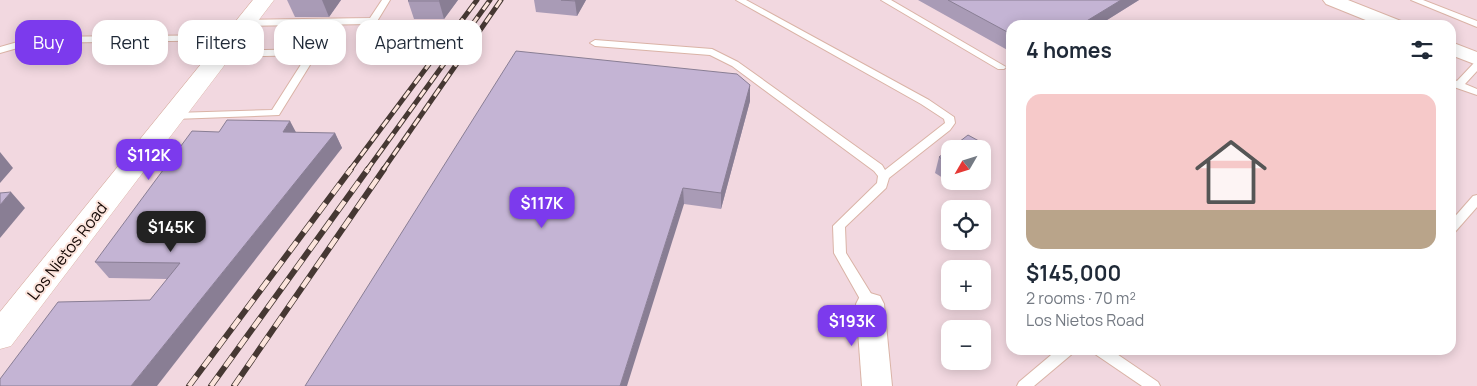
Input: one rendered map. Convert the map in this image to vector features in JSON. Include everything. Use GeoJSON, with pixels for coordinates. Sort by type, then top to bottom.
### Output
{"type":"FeatureCollection","features":[{"type":"Feature","properties":{"kind":"main road","name":"Los Nietos Road"},"geometry":{"type":"LineString","coordinates":[[248,20],[264,0]]}},
{"type":"Feature","properties":{"kind":"main road","name":"Los Nietos Road"},"geometry":{"type":"LineString","coordinates":[[0,336],[213,65]]}},
{"type":"Feature","properties":{"kind":"street"},"geometry":{"type":"LineString","coordinates":[[1332,0],[1382,20]]}},
{"type":"Feature","properties":{"kind":"street"},"geometry":{"type":"LineString","coordinates":[[1456,50],[1477,59]]}},
{"type":"Feature","properties":{"kind":"street"},"geometry":{"type":"LineString","coordinates":[[870,304],[877,386]]}},
{"type":"Feature","properties":{"kind":"lane"},"geometry":{"type":"LineString","coordinates":[[264,34],[373,21],[386,0]]}},
{"type":"Feature","properties":{"kind":"lane"},"geometry":{"type":"LineString","coordinates":[[740,0],[925,102],[949,118],[950,123],[946,128],[884,176],[882,185],[839,226],[840,253],[870,304]]}},
{"type":"Feature","properties":{"kind":"lane"},"geometry":{"type":"LineString","coordinates":[[885,0],[1001,67]]}},
{"type":"Feature","properties":{"kind":"lane"},"geometry":{"type":"LineString","coordinates":[[1415,0],[1477,24]]}},
{"type":"Feature","properties":{"kind":"lane"},"geometry":{"type":"LineString","coordinates":[[0,50],[35,40],[178,39]]}},
{"type":"Feature","properties":{"kind":"lane"},"geometry":{"type":"LineString","coordinates":[[174,116],[275,114],[313,52],[264,43]]}},
{"type":"Feature","properties":{"kind":"lane"},"geometry":{"type":"LineString","coordinates":[[595,43],[712,52],[735,64],[878,168],[884,176]]}},
{"type":"Feature","properties":{"kind":"lane"},"geometry":{"type":"LineString","coordinates":[[1456,82],[1477,65]]}},
{"type":"Feature","properties":{"kind":"lane"},"geometry":{"type":"LineString","coordinates":[[1456,83],[1477,92]]}},
{"type":"Feature","properties":{"kind":"lane"},"geometry":{"type":"LineString","coordinates":[[1456,223],[1477,200]]}},
{"type":"Feature","properties":{"kind":"lane"},"geometry":{"type":"LineString","coordinates":[[1024,386],[1061,355]]}},
{"type":"Feature","properties":{"kind":"lane"},"geometry":{"type":"LineString","coordinates":[[1107,355],[1153,386]]}},
{"type":"Feature","properties":{"kind":"shaded area"},"geometry":{"type":"Polygon","coordinates":[[[0,0],[1477,0],[1477,386],[0,386],[0,0]]]}},
{"type":"Feature","properties":{"kind":"building"},"geometry":{"type":"Polygon","coordinates":[[[409,0],[440,0],[408,1],[409,0]]]}},
{"type":"Feature","properties":{"kind":"building"},"geometry":{"type":"Polygon","coordinates":[[[948,0],[1121,0],[1088,20],[1006,20],[1006,31],[948,0]]]}},
{"type":"Feature","properties":{"kind":"building"},"geometry":{"type":"Polygon","coordinates":[[[516,51],[737,74],[750,85],[721,193],[683,188],[620,386],[305,386],[516,51]]]}},
{"type":"Feature","properties":{"kind":"building"},"geometry":{"type":"Polygon","coordinates":[[[227,120],[290,121],[283,132],[335,133],[131,386],[0,386],[0,379],[58,302],[150,300],[180,263],[95,262],[192,131],[219,132],[227,120]]]}},
{"type":"Feature","properties":{"kind":"building"},"geometry":{"type":"Polygon","coordinates":[[[968,135],[977,140],[962,140],[968,135]]]}},
{"type":"Feature","properties":{"kind":"building"},"geometry":{"type":"Polygon","coordinates":[[[11,192],[0,205],[0,193],[11,192]]]}},
{"type":"Feature","properties":{"kind":"railway"},"geometry":{"type":"LineString","coordinates":[[350,170],[477,0]]}},
{"type":"Feature","properties":{"kind":"railway"},"geometry":{"type":"LineString","coordinates":[[367,170],[490,0]]}},
{"type":"Feature","properties":{"kind":"railway"},"geometry":{"type":"LineString","coordinates":[[383,170],[501,0]]}},
{"type":"Feature","properties":{"kind":"railway"},"geometry":{"type":"LineString","coordinates":[[189,386],[351,169]]}},
{"type":"Feature","properties":{"kind":"railway"},"geometry":{"type":"LineString","coordinates":[[211,386],[368,169]]}},
{"type":"Feature","properties":{"kind":"railway"},"geometry":{"type":"LineString","coordinates":[[234,386],[384,169]]}}]}
